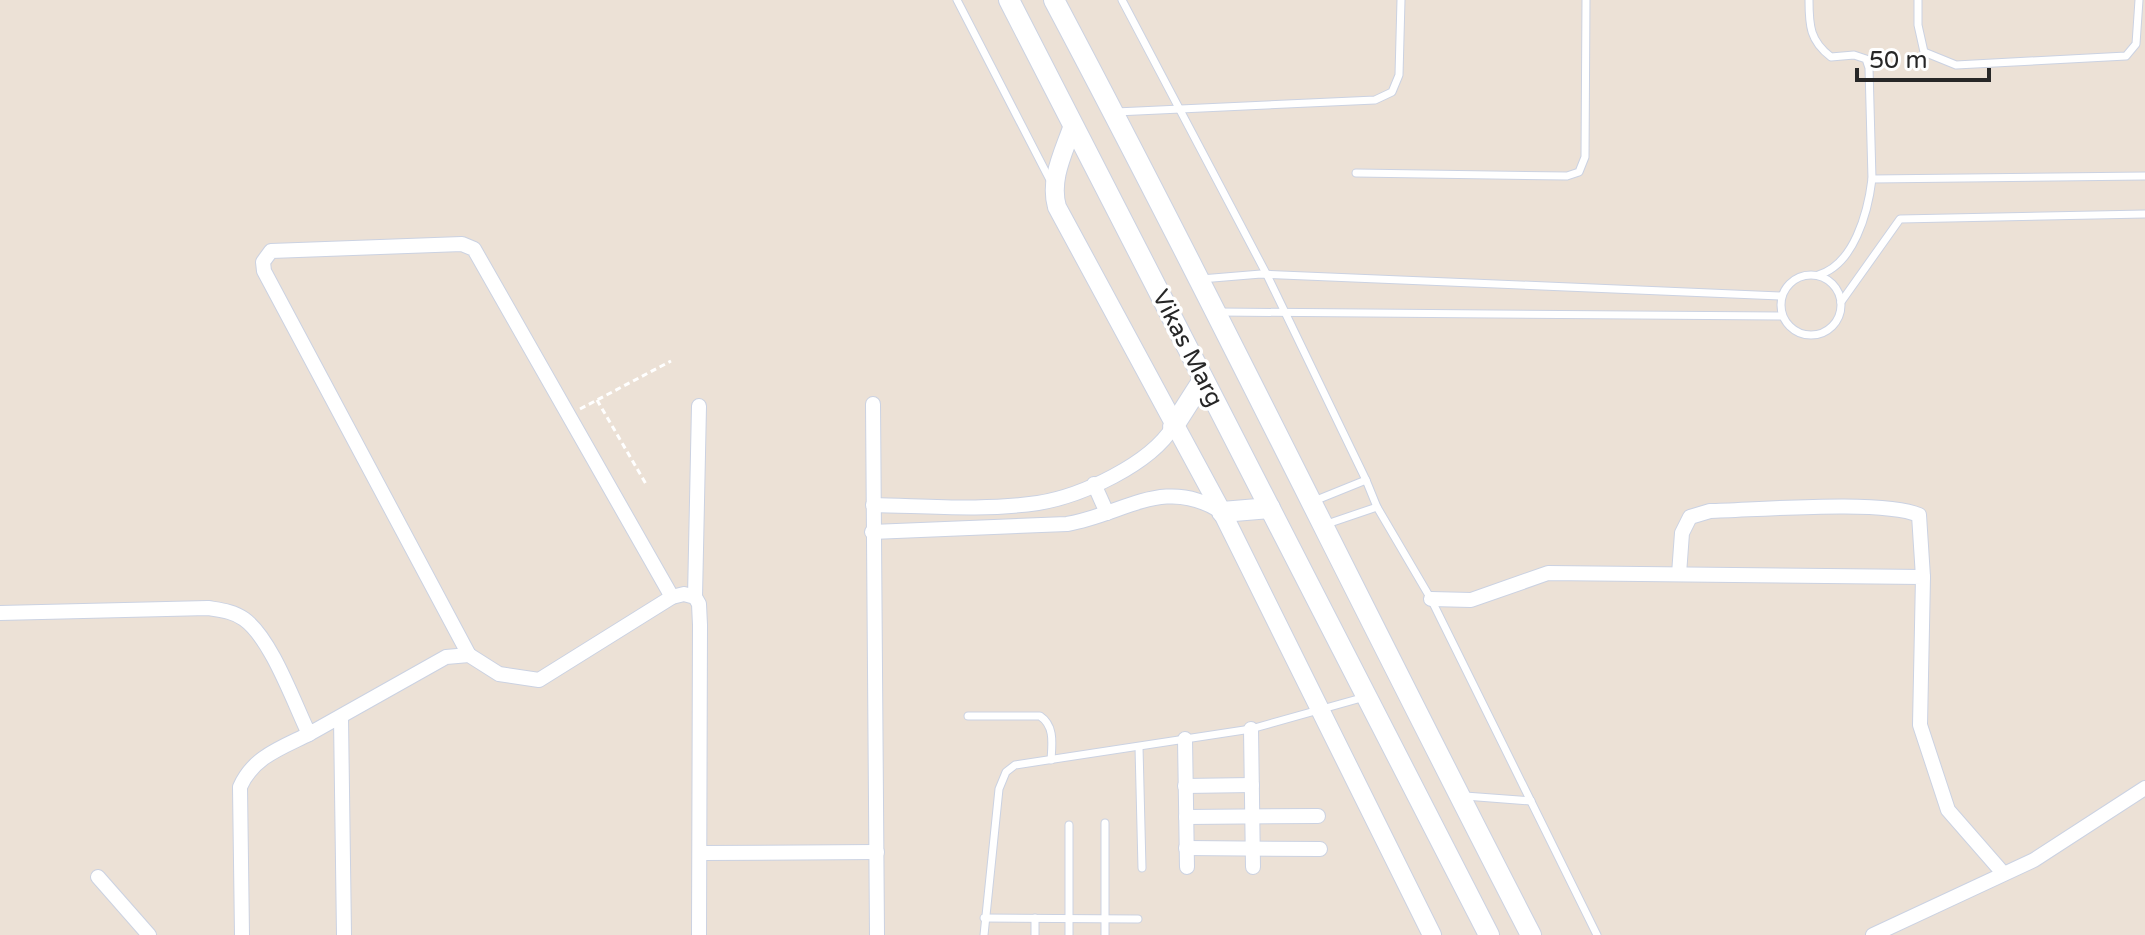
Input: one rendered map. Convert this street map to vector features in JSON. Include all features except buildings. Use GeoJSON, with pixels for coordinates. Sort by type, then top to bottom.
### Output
{"type":"FeatureCollection","features":[{"type":"Feature","properties":{"kind":"main road","name":"Vikas Marg"},"geometry":{"type":"LineString","coordinates":[[1009,0],[1489,935]]}},
{"type":"Feature","properties":{"kind":"main road"},"geometry":{"type":"LineString","coordinates":[[1054,0],[1218,312],[1322,525],[1531,935]]}},
{"type":"Feature","properties":{"kind":"main road"},"geometry":{"type":"LineString","coordinates":[[1173,427],[1203,380]]}},
{"type":"Feature","properties":{"kind":"main road"},"geometry":{"type":"LineString","coordinates":[[1222,512],[1270,508]]}},
{"type":"Feature","properties":{"kind":"street"},"geometry":{"type":"LineString","coordinates":[[1073,125],[1054,188],[1057,207],[1173,427],[1222,512],[1432,935]]}},
{"type":"Feature","properties":{"kind":"street"},"geometry":{"type":"LineString","coordinates":[[672,597],[474,249],[462,244],[285,248],[271,251],[263,262],[264,271],[469,655],[499,674],[539,680],[672,597],[684,594],[695,597]]}},
{"type":"Feature","properties":{"kind":"street"},"geometry":{"type":"LineString","coordinates":[[873,404],[877,935]]}},
{"type":"Feature","properties":{"kind":"street"},"geometry":{"type":"LineString","coordinates":[[699,406],[695,597],[699,604],[700,625],[699,935]]}},
{"type":"Feature","properties":{"kind":"street"},"geometry":{"type":"LineString","coordinates":[[873,505],[1037,503],[1094,484],[1154,452],[1173,427]]}},
{"type":"Feature","properties":{"kind":"street"},"geometry":{"type":"LineString","coordinates":[[1094,484],[1107,513]]}},
{"type":"Feature","properties":{"kind":"street"},"geometry":{"type":"LineString","coordinates":[[872,532],[1067,524],[1150,499],[1182,496],[1200,498],[1222,512]]}},
{"type":"Feature","properties":{"kind":"street"},"geometry":{"type":"LineString","coordinates":[[1679,574],[1682,533],[1690,517],[1710,511],[1907,509],[1919,515],[1923,577],[1920,725],[1948,810],[2003,873]]}},
{"type":"Feature","properties":{"kind":"street"},"geometry":{"type":"LineString","coordinates":[[1431,599],[1471,600],[1548,573],[1923,577]]}},
{"type":"Feature","properties":{"kind":"street"},"geometry":{"type":"LineString","coordinates":[[0,613],[208,608],[227,611],[242,617],[261,638],[309,734]]}},
{"type":"Feature","properties":{"kind":"street"},"geometry":{"type":"LineString","coordinates":[[242,935],[240,787],[247,771],[260,758],[341,718],[446,657],[469,655]]}},
{"type":"Feature","properties":{"kind":"street"},"geometry":{"type":"LineString","coordinates":[[341,718],[344,935]]}},
{"type":"Feature","properties":{"kind":"street"},"geometry":{"type":"LineString","coordinates":[[1251,729],[1253,867]]}},
{"type":"Feature","properties":{"kind":"street"},"geometry":{"type":"LineString","coordinates":[[1185,739],[1187,867]]}},
{"type":"Feature","properties":{"kind":"street"},"geometry":{"type":"LineString","coordinates":[[1185,786],[1252,785]]}},
{"type":"Feature","properties":{"kind":"street"},"geometry":{"type":"LineString","coordinates":[[1873,935],[2034,860],[2145,788]]}},
{"type":"Feature","properties":{"kind":"street"},"geometry":{"type":"LineString","coordinates":[[1186,817],[1318,816]]}},
{"type":"Feature","properties":{"kind":"street"},"geometry":{"type":"LineString","coordinates":[[1186,848],[1320,849]]}},
{"type":"Feature","properties":{"kind":"street"},"geometry":{"type":"LineString","coordinates":[[701,853],[877,852]]}},
{"type":"Feature","properties":{"kind":"street"},"geometry":{"type":"LineString","coordinates":[[98,877],[149,935]]}},
{"type":"Feature","properties":{"kind":"lane"},"geometry":{"type":"LineString","coordinates":[[957,0],[1054,188]]}},
{"type":"Feature","properties":{"kind":"lane"},"geometry":{"type":"LineString","coordinates":[[1122,0],[1267,275],[1377,507],[1431,599],[1597,935]]}},
{"type":"Feature","properties":{"kind":"lane"},"geometry":{"type":"LineString","coordinates":[[1114,112],[1375,100],[1392,92],[1399,75],[1401,0]]}},
{"type":"Feature","properties":{"kind":"lane"},"geometry":{"type":"LineString","coordinates":[[1356,173],[1567,176],[1579,172],[1585,157],[1586,0]]}},
{"type":"Feature","properties":{"kind":"lane"},"geometry":{"type":"LineString","coordinates":[[1809,0],[1809,27],[1816,46],[1831,57],[1854,55],[1866,59],[1869,68],[1872,179],[1868,214],[1841,259],[1830,272],[1802,275],[1789,283],[1781,296],[1781,316],[1792,330],[1808,336],[1826,332],[1838,319],[1841,302],[1900,219],[2145,214]]}},
{"type":"Feature","properties":{"kind":"lane"},"geometry":{"type":"LineString","coordinates":[[1918,0],[1918,25],[1924,52],[1956,65],[2126,56],[2136,44],[2139,0]]}},
{"type":"Feature","properties":{"kind":"lane"},"geometry":{"type":"LineString","coordinates":[[1872,179],[2145,176]]}},
{"type":"Feature","properties":{"kind":"lane"},"geometry":{"type":"LineString","coordinates":[[1201,279],[1267,275],[1781,296]]}},
{"type":"Feature","properties":{"kind":"lane"},"geometry":{"type":"LineString","coordinates":[[1818,275],[1834,285],[1841,302]]}},
{"type":"Feature","properties":{"kind":"lane"},"geometry":{"type":"LineString","coordinates":[[1218,312],[1781,316]]}},
{"type":"Feature","properties":{"kind":"lane"},"geometry":{"type":"LineString","coordinates":[[1311,502],[1366,480]]}},
{"type":"Feature","properties":{"kind":"lane"},"geometry":{"type":"LineString","coordinates":[[1322,525],[1377,507]]}},
{"type":"Feature","properties":{"kind":"lane"},"geometry":{"type":"LineString","coordinates":[[984,935],[999,789],[1006,772],[1015,765],[1251,729],[1369,696]]}},
{"type":"Feature","properties":{"kind":"lane"},"geometry":{"type":"LineString","coordinates":[[968,716],[1040,716],[1047,721],[1051,732],[1051,760]]}},
{"type":"Feature","properties":{"kind":"lane"},"geometry":{"type":"LineString","coordinates":[[1139,747],[1142,868]]}},
{"type":"Feature","properties":{"kind":"lane"},"geometry":{"type":"LineString","coordinates":[[1459,796],[1531,801]]}},
{"type":"Feature","properties":{"kind":"lane"},"geometry":{"type":"LineString","coordinates":[[1105,823],[1105,935]]}},
{"type":"Feature","properties":{"kind":"lane"},"geometry":{"type":"LineString","coordinates":[[1069,825],[1069,935]]}},
{"type":"Feature","properties":{"kind":"lane"},"geometry":{"type":"LineString","coordinates":[[984,918],[1138,919]]}},
{"type":"Feature","properties":{"kind":"lane"},"geometry":{"type":"LineString","coordinates":[[1035,918],[1035,935]]}},
{"type":"Feature","properties":{"kind":"path"},"geometry":{"type":"LineString","coordinates":[[570,414],[671,361]]}},
{"type":"Feature","properties":{"kind":"path"},"geometry":{"type":"LineString","coordinates":[[597,400],[646,484]]}}]}
